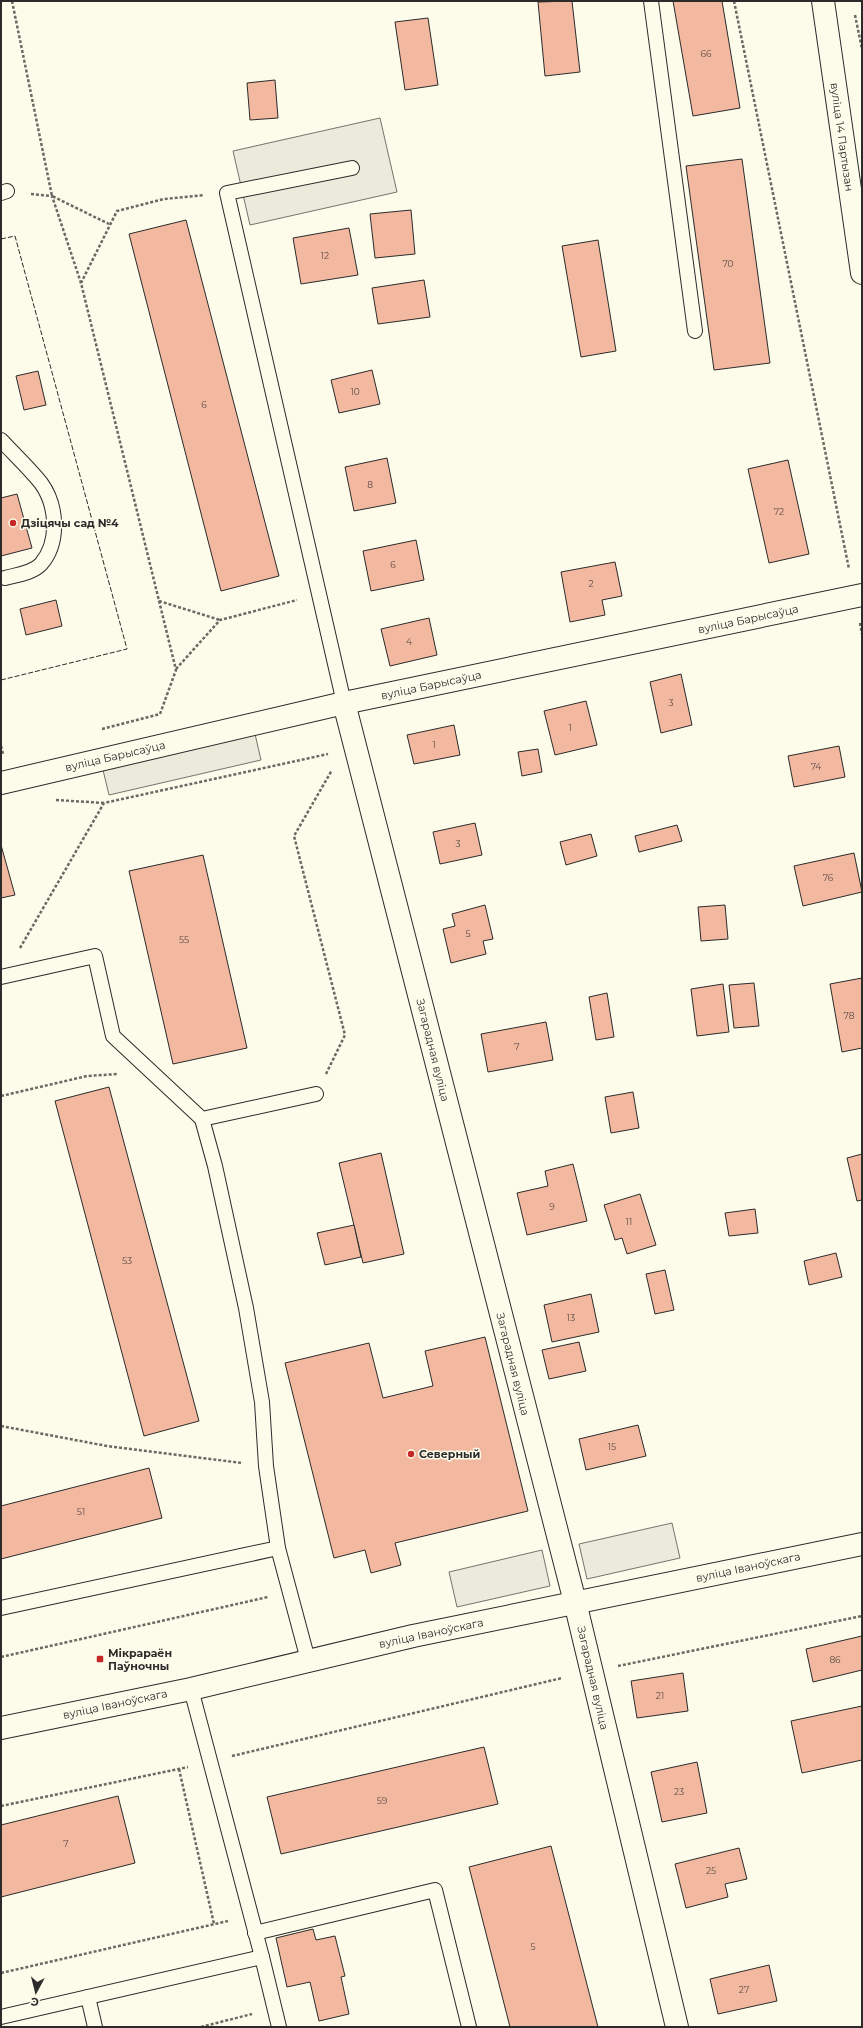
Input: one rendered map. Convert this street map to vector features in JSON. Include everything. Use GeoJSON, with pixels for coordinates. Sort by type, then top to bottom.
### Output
{"type":"FeatureCollection","features":[{"type":"Feature","properties":{"kind":"street","name":"вуліца 14 Партызан"},"geometry":{"type":"LineString","coordinates":[[823,1],[862,273]]}},
{"type":"Feature","properties":{"kind":"street","name":"вуліца Барысаўца"},"geometry":{"type":"LineString","coordinates":[[1,783],[344,703],[858,596]]}},
{"type":"Feature","properties":{"kind":"street","name":"Загарадная вуліца"},"geometry":{"type":"LineString","coordinates":[[344,703],[350,749],[575,1602],[677,2027]]}},
{"type":"Feature","properties":{"kind":"street","name":"вуліца Іваноўскага"},"geometry":{"type":"LineString","coordinates":[[1,1728],[191,1689],[308,1660],[575,1602],[862,1544]]}},
{"type":"Feature","properties":{"kind":"lane"},"geometry":{"type":"LineString","coordinates":[[652,1],[695,331]]}},
{"type":"Feature","properties":{"kind":"lane"},"geometry":{"type":"LineString","coordinates":[[344,703],[227,192],[352,168]]}},
{"type":"Feature","properties":{"kind":"lane"},"geometry":{"type":"LineString","coordinates":[[1,440],[41,484],[52,503],[55,528],[50,549],[41,564],[30,571],[5,578]]}},
{"type":"Feature","properties":{"kind":"lane"},"geometry":{"type":"LineString","coordinates":[[2,977],[95,956],[113,1036],[202,1119],[215,1166],[246,1308],[262,1402],[266,1466],[278,1548],[308,1660]]}},
{"type":"Feature","properties":{"kind":"lane"},"geometry":{"type":"LineString","coordinates":[[202,1119],[316,1094]]}},
{"type":"Feature","properties":{"kind":"lane"},"geometry":{"type":"LineString","coordinates":[[1,1608],[278,1548]]}},
{"type":"Feature","properties":{"kind":"lane"},"geometry":{"type":"LineString","coordinates":[[191,1689],[279,2027]]}},
{"type":"Feature","properties":{"kind":"lane"},"geometry":{"type":"LineString","coordinates":[[255,1933],[435,1890],[469,2027]]}},
{"type":"Feature","properties":{"kind":"lane"},"geometry":{"type":"LineString","coordinates":[[1,2017],[262,1957]]}},
{"type":"Feature","properties":{"kind":"lane"},"geometry":{"type":"LineString","coordinates":[[88,1997],[95,2027]]}},
{"type":"Feature","properties":{"kind":"path"},"geometry":{"type":"LineString","coordinates":[[734,1],[858,596],[862,634]]}},
{"type":"Feature","properties":{"kind":"path"},"geometry":{"type":"LineString","coordinates":[[12,2],[52,196],[81,283],[176,670]]}},
{"type":"Feature","properties":{"kind":"path"},"geometry":{"type":"LineString","coordinates":[[854,8],[862,50]]}},
{"type":"Feature","properties":{"kind":"path"},"geometry":{"type":"LineString","coordinates":[[4,192],[52,196],[109,224]]}},
{"type":"Feature","properties":{"kind":"path"},"geometry":{"type":"LineString","coordinates":[[81,283],[109,224],[117,211],[164,199],[227,192]]}},
{"type":"Feature","properties":{"kind":"path"},"geometry":{"type":"LineString","coordinates":[[159,601],[220,620],[319,594]]}},
{"type":"Feature","properties":{"kind":"path"},"geometry":{"type":"LineString","coordinates":[[100,729],[160,714],[176,670],[220,620]]}},
{"type":"Feature","properties":{"kind":"path"},"geometry":{"type":"LineString","coordinates":[[1,746],[2,754],[7,753]]}},
{"type":"Feature","properties":{"kind":"path"},"geometry":{"type":"LineString","coordinates":[[2,977],[104,803],[350,749]]}},
{"type":"Feature","properties":{"kind":"path"},"geometry":{"type":"LineString","coordinates":[[316,1094],[345,1035],[294,836],[350,749]]}},
{"type":"Feature","properties":{"kind":"path"},"geometry":{"type":"LineString","coordinates":[[1,1096],[87,1076],[151,1071]]}},
{"type":"Feature","properties":{"kind":"path"},"geometry":{"type":"LineString","coordinates":[[1,1426],[107,1446],[266,1466]]}},
{"type":"Feature","properties":{"kind":"path"},"geometry":{"type":"LineString","coordinates":[[1,1657],[290,1592]]}},
{"type":"Feature","properties":{"kind":"path"},"geometry":{"type":"LineString","coordinates":[[611,1668],[862,1616]]}},
{"type":"Feature","properties":{"kind":"path"},"geometry":{"type":"LineString","coordinates":[[1,1806],[210,1762],[562,1678]]}},
{"type":"Feature","properties":{"kind":"path"},"geometry":{"type":"LineString","coordinates":[[179,1769],[214,1924]]}},
{"type":"Feature","properties":{"kind":"path"},"geometry":{"type":"LineString","coordinates":[[1,1973],[250,1916]]}},
{"type":"Feature","properties":{"kind":"path"},"geometry":{"type":"LineString","coordinates":[[201,2027],[274,2008]]}},
{"type":"Feature","properties":{"kind":"shaded area"},"geometry":{"type":"Polygon","coordinates":[[[380,118],[397,192],[250,225],[233,151],[380,118]]]}},
{"type":"Feature","properties":{"kind":"shaded area"},"geometry":{"type":"Polygon","coordinates":[[[255,734],[261,760],[109,795],[103,770],[255,734]]]}},
{"type":"Feature","properties":{"kind":"shaded area"},"geometry":{"type":"Polygon","coordinates":[[[672,1523],[680,1558],[587,1579],[579,1544],[672,1523]]]}},
{"type":"Feature","properties":{"kind":"shaded area"},"geometry":{"type":"Polygon","coordinates":[[[542,1550],[550,1586],[457,1607],[449,1572],[542,1550]]]}},
{"type":"Feature","properties":{"kind":"building"},"geometry":{"type":"Polygon","coordinates":[[[572,1],[580,72],[545,76],[538,2],[572,1]]]}},
{"type":"Feature","properties":{"kind":"building"},"geometry":{"type":"Polygon","coordinates":[[[673,1],[722,1],[740,108],[693,116],[673,1]]]}},
{"type":"Feature","properties":{"kind":"building"},"geometry":{"type":"Polygon","coordinates":[[[428,18],[438,85],[405,90],[395,22],[428,18]]]}},
{"type":"Feature","properties":{"kind":"building"},"geometry":{"type":"Polygon","coordinates":[[[275,80],[278,118],[250,120],[247,83],[275,80]]]}},
{"type":"Feature","properties":{"kind":"building"},"geometry":{"type":"Polygon","coordinates":[[[742,159],[770,363],[714,370],[686,166],[742,159]]]}},
{"type":"Feature","properties":{"kind":"building"},"geometry":{"type":"Polygon","coordinates":[[[411,210],[415,254],[375,258],[370,214],[411,210]]]}},
{"type":"Feature","properties":{"kind":"building"},"geometry":{"type":"Polygon","coordinates":[[[186,220],[279,576],[221,591],[129,234],[186,220]]]}},
{"type":"Feature","properties":{"kind":"building"},"geometry":{"type":"Polygon","coordinates":[[[349,228],[358,275],[301,284],[293,238],[349,228]]]}},
{"type":"Feature","properties":{"kind":"building"},"geometry":{"type":"Polygon","coordinates":[[[598,240],[616,351],[581,357],[562,246],[598,240]]]}},
{"type":"Feature","properties":{"kind":"building"},"geometry":{"type":"Polygon","coordinates":[[[424,280],[430,317],[378,324],[372,288],[424,280]]]}},
{"type":"Feature","properties":{"kind":"building"},"geometry":{"type":"Polygon","coordinates":[[[372,370],[380,404],[339,413],[331,380],[372,370]]]}},
{"type":"Feature","properties":{"kind":"building"},"geometry":{"type":"Polygon","coordinates":[[[38,371],[46,405],[24,410],[16,376],[38,371]]]}},
{"type":"Feature","properties":{"kind":"building"},"geometry":{"type":"Polygon","coordinates":[[[387,458],[396,503],[354,511],[345,467],[387,458]]]}},
{"type":"Feature","properties":{"kind":"building"},"geometry":{"type":"Polygon","coordinates":[[[788,460],[809,554],[769,563],[748,469],[788,460]]]}},
{"type":"Feature","properties":{"kind":"building","name":"Дзіцячы сад №4"},"geometry":{"type":"Polygon","coordinates":[[[17,494],[32,548],[1,556],[1,498],[17,494]]]}},
{"type":"Feature","properties":{"kind":"building"},"geometry":{"type":"Polygon","coordinates":[[[416,540],[424,580],[371,591],[363,551],[416,540]]]}},
{"type":"Feature","properties":{"kind":"building"},"geometry":{"type":"Polygon","coordinates":[[[615,562],[622,596],[602,600],[605,615],[570,622],[561,572],[615,562]]]}},
{"type":"Feature","properties":{"kind":"building"},"geometry":{"type":"Polygon","coordinates":[[[56,600],[62,626],[26,635],[20,609],[56,600]]]}},
{"type":"Feature","properties":{"kind":"building"},"geometry":{"type":"Polygon","coordinates":[[[429,618],[437,655],[390,666],[381,629],[429,618]]]}},
{"type":"Feature","properties":{"kind":"building"},"geometry":{"type":"Polygon","coordinates":[[[681,674],[692,725],[661,733],[650,682],[681,674]]]}},
{"type":"Feature","properties":{"kind":"building"},"geometry":{"type":"Polygon","coordinates":[[[586,701],[597,745],[555,755],[544,711],[586,701]]]}},
{"type":"Feature","properties":{"kind":"building"},"geometry":{"type":"Polygon","coordinates":[[[454,725],[460,755],[414,764],[407,735],[454,725]]]}},
{"type":"Feature","properties":{"kind":"building"},"geometry":{"type":"Polygon","coordinates":[[[839,746],[845,777],[794,787],[788,756],[839,746]]]}},
{"type":"Feature","properties":{"kind":"building"},"geometry":{"type":"Polygon","coordinates":[[[538,749],[542,772],[522,776],[518,752],[538,749]]]}},
{"type":"Feature","properties":{"kind":"building"},"geometry":{"type":"Polygon","coordinates":[[[475,823],[482,855],[440,864],[433,832],[475,823]]]}},
{"type":"Feature","properties":{"kind":"building"},"geometry":{"type":"Polygon","coordinates":[[[677,825],[682,841],[639,852],[635,836],[677,825]]]}},
{"type":"Feature","properties":{"kind":"building"},"geometry":{"type":"Polygon","coordinates":[[[591,834],[597,856],[566,865],[560,842],[591,834]]]}},
{"type":"Feature","properties":{"kind":"building"},"geometry":{"type":"Polygon","coordinates":[[[1,845],[15,895],[1,898],[1,845]]]}},
{"type":"Feature","properties":{"kind":"building"},"geometry":{"type":"Polygon","coordinates":[[[854,853],[862,892],[803,906],[794,866],[854,853]]]}},
{"type":"Feature","properties":{"kind":"building"},"geometry":{"type":"Polygon","coordinates":[[[203,855],[247,1048],[173,1064],[129,871],[203,855]]]}},
{"type":"Feature","properties":{"kind":"building"},"geometry":{"type":"Polygon","coordinates":[[[485,905],[493,939],[483,941],[486,954],[451,963],[443,929],[455,926],[452,914],[485,905]]]}},
{"type":"Feature","properties":{"kind":"building"},"geometry":{"type":"Polygon","coordinates":[[[725,905],[728,939],[701,941],[698,907],[725,905]]]}},
{"type":"Feature","properties":{"kind":"building"},"geometry":{"type":"Polygon","coordinates":[[[862,978],[862,1048],[842,1052],[830,984],[862,978]]]}},
{"type":"Feature","properties":{"kind":"building"},"geometry":{"type":"Polygon","coordinates":[[[754,983],[759,1026],[734,1028],[729,985],[754,983]]]}},
{"type":"Feature","properties":{"kind":"building"},"geometry":{"type":"Polygon","coordinates":[[[723,984],[729,1032],[697,1036],[691,989],[723,984]]]}},
{"type":"Feature","properties":{"kind":"building"},"geometry":{"type":"Polygon","coordinates":[[[607,993],[614,1037],[596,1040],[589,997],[607,993]]]}},
{"type":"Feature","properties":{"kind":"building"},"geometry":{"type":"Polygon","coordinates":[[[546,1022],[553,1060],[488,1072],[481,1034],[546,1022]]]}},
{"type":"Feature","properties":{"kind":"building"},"geometry":{"type":"Polygon","coordinates":[[[109,1087],[199,1421],[144,1436],[55,1101],[109,1087]]]}},
{"type":"Feature","properties":{"kind":"building"},"geometry":{"type":"Polygon","coordinates":[[[633,1092],[639,1128],[611,1133],[605,1097],[633,1092]]]}},
{"type":"Feature","properties":{"kind":"building"},"geometry":{"type":"Polygon","coordinates":[[[381,1153],[404,1254],[363,1263],[339,1163],[381,1153]]]}},
{"type":"Feature","properties":{"kind":"building"},"geometry":{"type":"Polygon","coordinates":[[[862,1154],[862,1200],[857,1201],[847,1158],[862,1154]]]}},
{"type":"Feature","properties":{"kind":"building"},"geometry":{"type":"Polygon","coordinates":[[[573,1164],[587,1221],[527,1235],[517,1193],[548,1186],[545,1171],[573,1164]]]}},
{"type":"Feature","properties":{"kind":"building"},"geometry":{"type":"Polygon","coordinates":[[[640,1194],[656,1245],[627,1254],[622,1238],[615,1240],[604,1205],[640,1194]]]}},
{"type":"Feature","properties":{"kind":"building"},"geometry":{"type":"Polygon","coordinates":[[[755,1209],[758,1233],[729,1236],[725,1213],[755,1209]]]}},
{"type":"Feature","properties":{"kind":"building"},"geometry":{"type":"Polygon","coordinates":[[[354,1225],[361,1257],[325,1265],[317,1233],[354,1225]]]}},
{"type":"Feature","properties":{"kind":"building"},"geometry":{"type":"Polygon","coordinates":[[[836,1253],[842,1277],[809,1285],[804,1261],[836,1253]]]}},
{"type":"Feature","properties":{"kind":"building"},"geometry":{"type":"Polygon","coordinates":[[[665,1270],[674,1310],[655,1314],[646,1274],[665,1270]]]}},
{"type":"Feature","properties":{"kind":"building"},"geometry":{"type":"Polygon","coordinates":[[[591,1294],[599,1332],[552,1342],[544,1305],[591,1294]]]}},
{"type":"Feature","properties":{"kind":"building","name":"Северный"},"geometry":{"type":"Polygon","coordinates":[[[485,1337],[528,1511],[395,1543],[401,1565],[371,1573],[365,1550],[334,1558],[285,1363],[369,1343],[383,1398],[433,1386],[425,1351],[485,1337]]]}},
{"type":"Feature","properties":{"kind":"building"},"geometry":{"type":"Polygon","coordinates":[[[579,1342],[586,1371],[549,1379],[542,1350],[579,1342]]]}},
{"type":"Feature","properties":{"kind":"building"},"geometry":{"type":"Polygon","coordinates":[[[638,1425],[646,1456],[586,1470],[579,1439],[638,1425]]]}},
{"type":"Feature","properties":{"kind":"building"},"geometry":{"type":"Polygon","coordinates":[[[149,1468],[162,1518],[1,1559],[1,1506],[149,1468]]]}},
{"type":"Feature","properties":{"kind":"building"},"geometry":{"type":"Polygon","coordinates":[[[862,1636],[862,1670],[813,1682],[806,1649],[862,1636]]]}},
{"type":"Feature","properties":{"kind":"building"},"geometry":{"type":"Polygon","coordinates":[[[683,1673],[688,1711],[637,1718],[631,1681],[683,1673]]]}},
{"type":"Feature","properties":{"kind":"building"},"geometry":{"type":"Polygon","coordinates":[[[862,1706],[862,1760],[802,1773],[791,1721],[862,1706]]]}},
{"type":"Feature","properties":{"kind":"building"},"geometry":{"type":"Polygon","coordinates":[[[484,1747],[498,1804],[281,1854],[267,1797],[484,1747]]]}},
{"type":"Feature","properties":{"kind":"building"},"geometry":{"type":"Polygon","coordinates":[[[697,1762],[707,1813],[662,1822],[651,1772],[697,1762]]]}},
{"type":"Feature","properties":{"kind":"building"},"geometry":{"type":"Polygon","coordinates":[[[118,1796],[135,1863],[1,1897],[1,1825],[118,1796]]]}},
{"type":"Feature","properties":{"kind":"building"},"geometry":{"type":"Polygon","coordinates":[[[551,1846],[598,2027],[510,2027],[469,1867],[551,1846]]]}},
{"type":"Feature","properties":{"kind":"building"},"geometry":{"type":"Polygon","coordinates":[[[739,1848],[747,1879],[725,1884],[728,1897],[686,1908],[675,1864],[739,1848]]]}},
{"type":"Feature","properties":{"kind":"building"},"geometry":{"type":"Polygon","coordinates":[[[313,1929],[316,1940],[335,1936],[345,1976],[341,1977],[349,2014],[319,2021],[310,1982],[287,1987],[276,1938],[313,1929]]]}},
{"type":"Feature","properties":{"kind":"building"},"geometry":{"type":"Polygon","coordinates":[[[769,1965],[777,2001],[718,2014],[710,1979],[769,1965]]]}},
{"type":"Feature","properties":{"kind":"fence"},"geometry":{"type":"LineString","coordinates":[[1,239],[15,236],[127,649],[1,680]]}},
{"type":"Feature","properties":{"kind":"place","name":"Дзіцячы сад №4"},"geometry":{"type":"Point","coordinates":[13,523]}},
{"type":"Feature","properties":{"kind":"place","name":"Северный"},"geometry":{"type":"Point","coordinates":[411,1454]}},
{"type":"Feature","properties":{"kind":"place","name":"Мікрараён Паўночны"},"geometry":{"type":"Point","coordinates":[100,1659]}}]}
